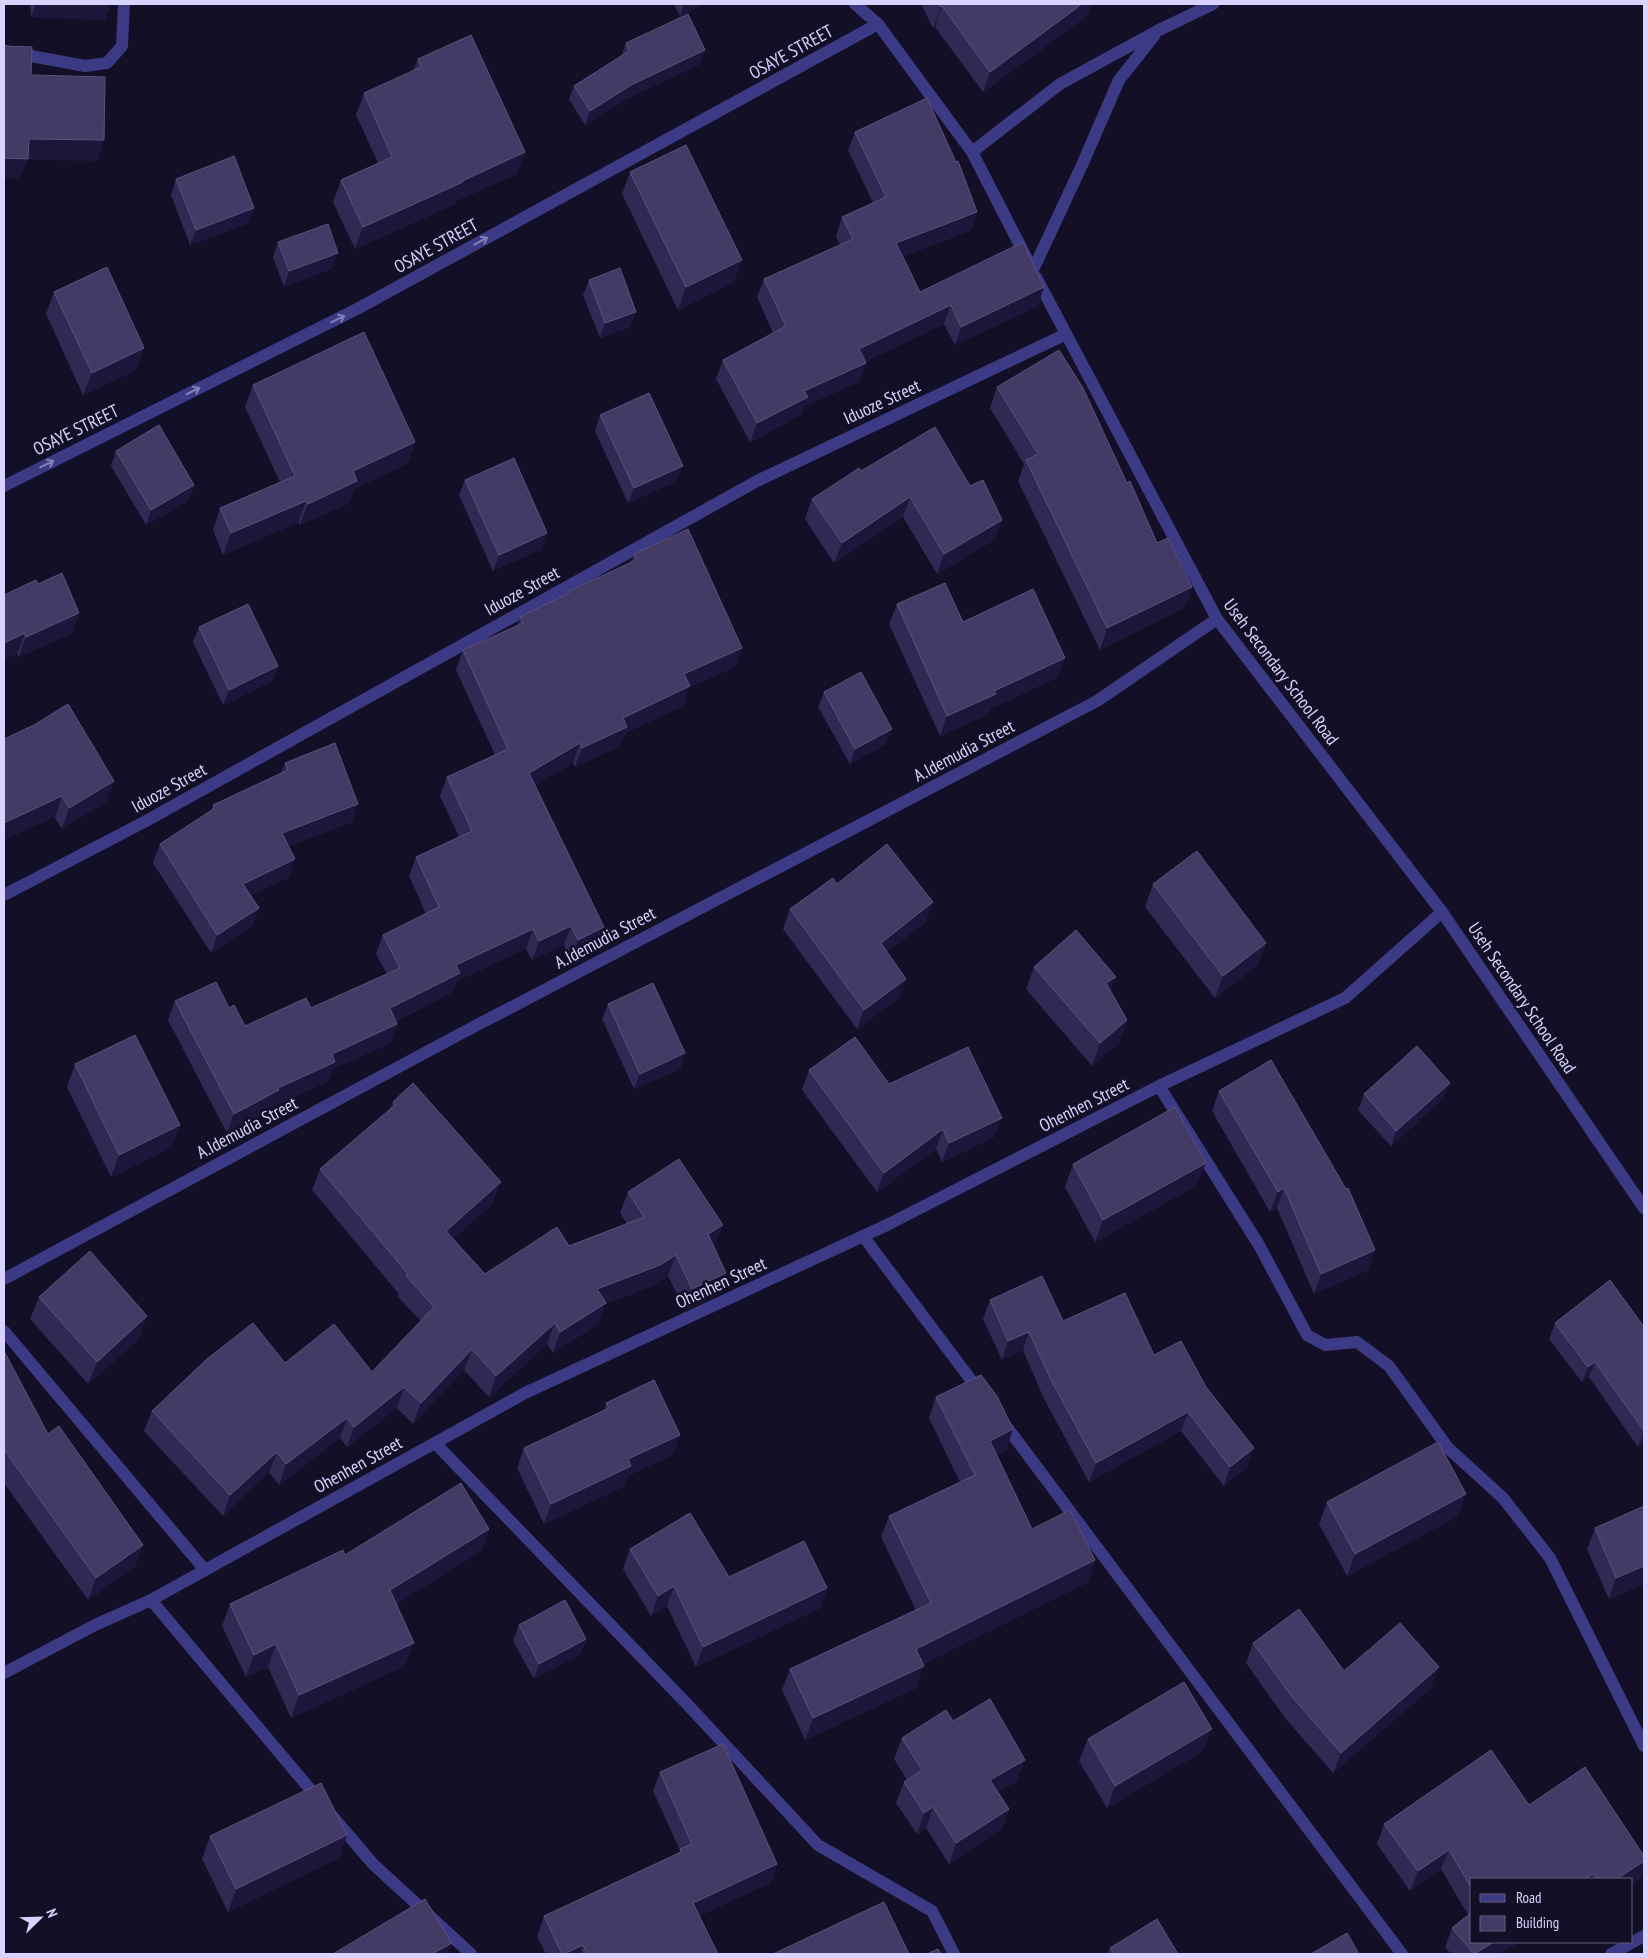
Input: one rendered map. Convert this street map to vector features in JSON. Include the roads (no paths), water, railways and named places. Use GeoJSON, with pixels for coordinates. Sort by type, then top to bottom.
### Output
{"type":"FeatureCollection","features":[{"type":"Feature","properties":{"kind":"street"},"geometry":{"type":"LineString","coordinates":[[4,51],[85,66],[107,63],[122,46],[124,4]]}},
{"type":"Feature","properties":{"kind":"street","name":"Useh Secondary School Road"},"geometry":{"type":"LineString","coordinates":[[855,4],[878,24],[972,152],[1217,619],[1442,912],[1644,1208]]}},
{"type":"Feature","properties":{"kind":"street"},"geometry":{"type":"LineString","coordinates":[[972,152],[1060,84],[1157,31],[1213,4]]}},
{"type":"Feature","properties":{"kind":"street","name":"OSAYE STREET"},"geometry":{"type":"LineString","coordinates":[[4,486],[357,309],[878,24]]}},
{"type":"Feature","properties":{"kind":"street"},"geometry":{"type":"LineString","coordinates":[[1033,270],[1082,165],[1118,80],[1157,31]]}},
{"type":"Feature","properties":{"kind":"street","name":"Iduoze Street"},"geometry":{"type":"LineString","coordinates":[[4,895],[155,816],[757,481],[1066,334]]}},
{"type":"Feature","properties":{"kind":"street","name":"A.Idemudia Street"},"geometry":{"type":"LineString","coordinates":[[4,1279],[469,1029],[1097,701],[1217,619]]}},
{"type":"Feature","properties":{"kind":"street","name":"Ohenhen Street"},"geometry":{"type":"LineString","coordinates":[[4,1673],[95,1625],[151,1600],[525,1393],[863,1236],[1160,1086],[1345,998],[1442,912]]}},
{"type":"Feature","properties":{"kind":"street"},"geometry":{"type":"LineString","coordinates":[[1160,1086],[1259,1246],[1307,1335],[1325,1345],[1356,1342],[1389,1366],[1448,1448],[1503,1498],[1550,1558],[1644,1746]]}},
{"type":"Feature","properties":{"kind":"street"},"geometry":{"type":"LineString","coordinates":[[863,1236],[1402,1954]]}},
{"type":"Feature","properties":{"kind":"street"},"geometry":{"type":"LineString","coordinates":[[4,1331],[205,1570]]}},
{"type":"Feature","properties":{"kind":"street"},"geometry":{"type":"LineString","coordinates":[[435,1443],[680,1697],[818,1845],[932,1911],[954,1954]]}},
{"type":"Feature","properties":{"kind":"street"},"geometry":{"type":"LineString","coordinates":[[151,1600],[373,1864],[471,1954]]}},
{"type":"Feature","properties":{"kind":"street"},"geometry":{"type":"LineString","coordinates":[[1633,1942],[1644,1936]]}},
{"type":"Feature","properties":{"kind":"street"},"geometry":{"type":"LineString","coordinates":[[1611,1954],[1631,1943]]}}]}
